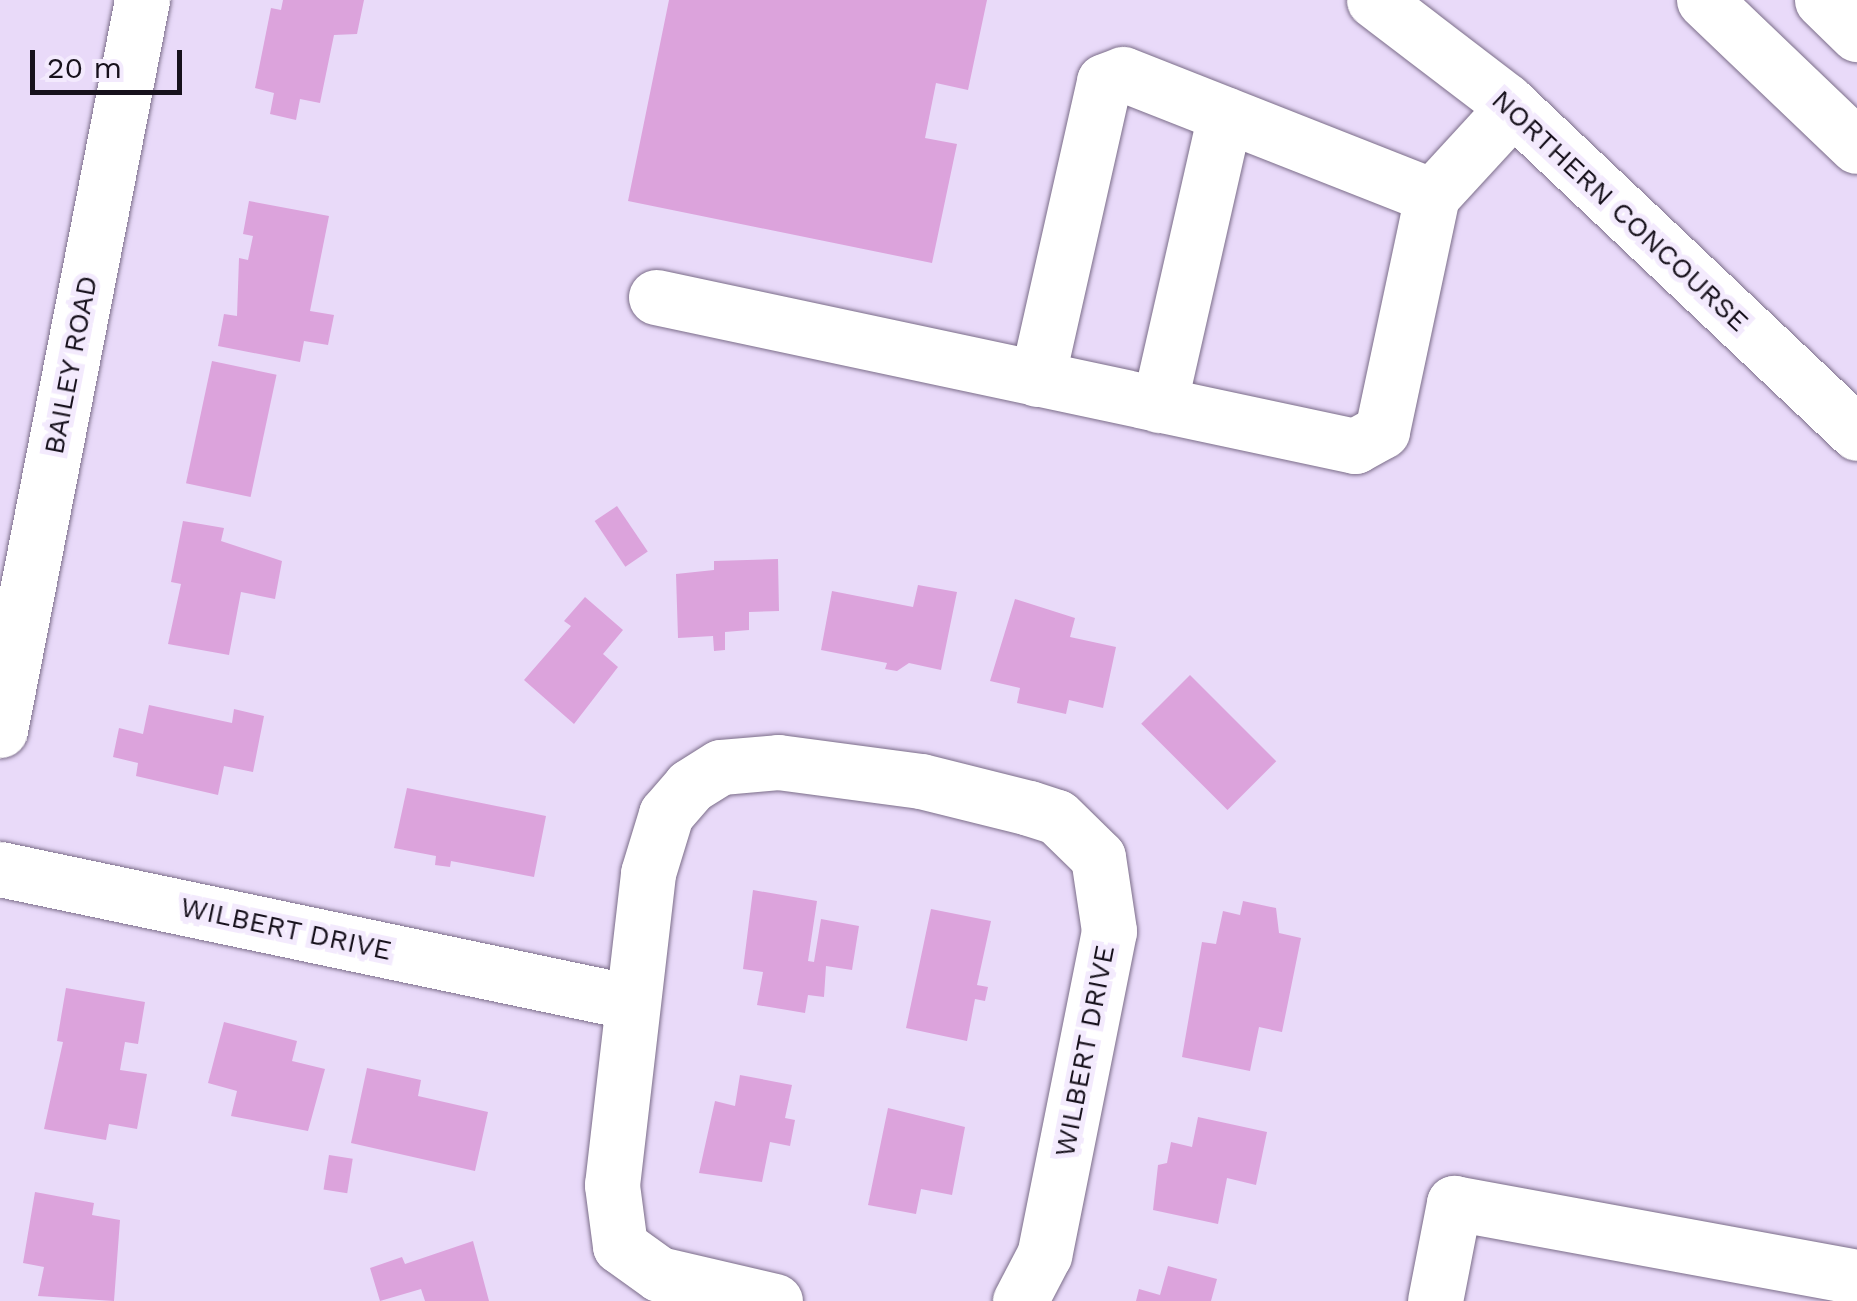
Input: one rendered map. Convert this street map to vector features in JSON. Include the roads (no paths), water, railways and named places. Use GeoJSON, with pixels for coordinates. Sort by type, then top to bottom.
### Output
{"type":"FeatureCollection","features":[{"type":"Feature","properties":{"kind":"main road","name":"BAILEY ROAD"},"geometry":{"type":"LineString","coordinates":[[0,730],[16,559],[142,0]]}},
{"type":"Feature","properties":{"kind":"main road","name":"NORTHERN CONCOURSE"},"geometry":{"type":"LineString","coordinates":[[1374,0],[1513,108],[1857,433]]}},
{"type":"Feature","properties":{"kind":"main road"},"geometry":{"type":"LineString","coordinates":[[1704,0],[1857,146]]}},
{"type":"Feature","properties":{"kind":"main road"},"geometry":{"type":"LineString","coordinates":[[1822,0],[1857,34]]}},
{"type":"Feature","properties":{"kind":"main road"},"geometry":{"type":"LineString","coordinates":[[1037,378],[1104,81],[1123,74],[1432,196]]}},
{"type":"Feature","properties":{"kind":"main road"},"geometry":{"type":"LineString","coordinates":[[656,297],[1355,446],[1382,431],[1432,196],[1513,108]]}},
{"type":"Feature","properties":{"kind":"main road"},"geometry":{"type":"LineString","coordinates":[[1159,405],[1226,114]]}},
{"type":"Feature","properties":{"kind":"main road","name":"WILBERT DRIVE"},"geometry":{"type":"LineString","coordinates":[[775,1301],[658,1274],[620,1246],[612,1185],[648,873],[666,814],[690,786],[721,767],[778,762],[921,782],[1057,818],[1098,857],[1109,931],[1044,1256],[1020,1301]]}},
{"type":"Feature","properties":{"kind":"main road","name":"WILBERT DRIVE"},"geometry":{"type":"LineString","coordinates":[[0,869],[631,1002]]}},
{"type":"Feature","properties":{"kind":"main road"},"geometry":{"type":"LineString","coordinates":[[1435,1301],[1454,1204],[1857,1277]]}}]}
